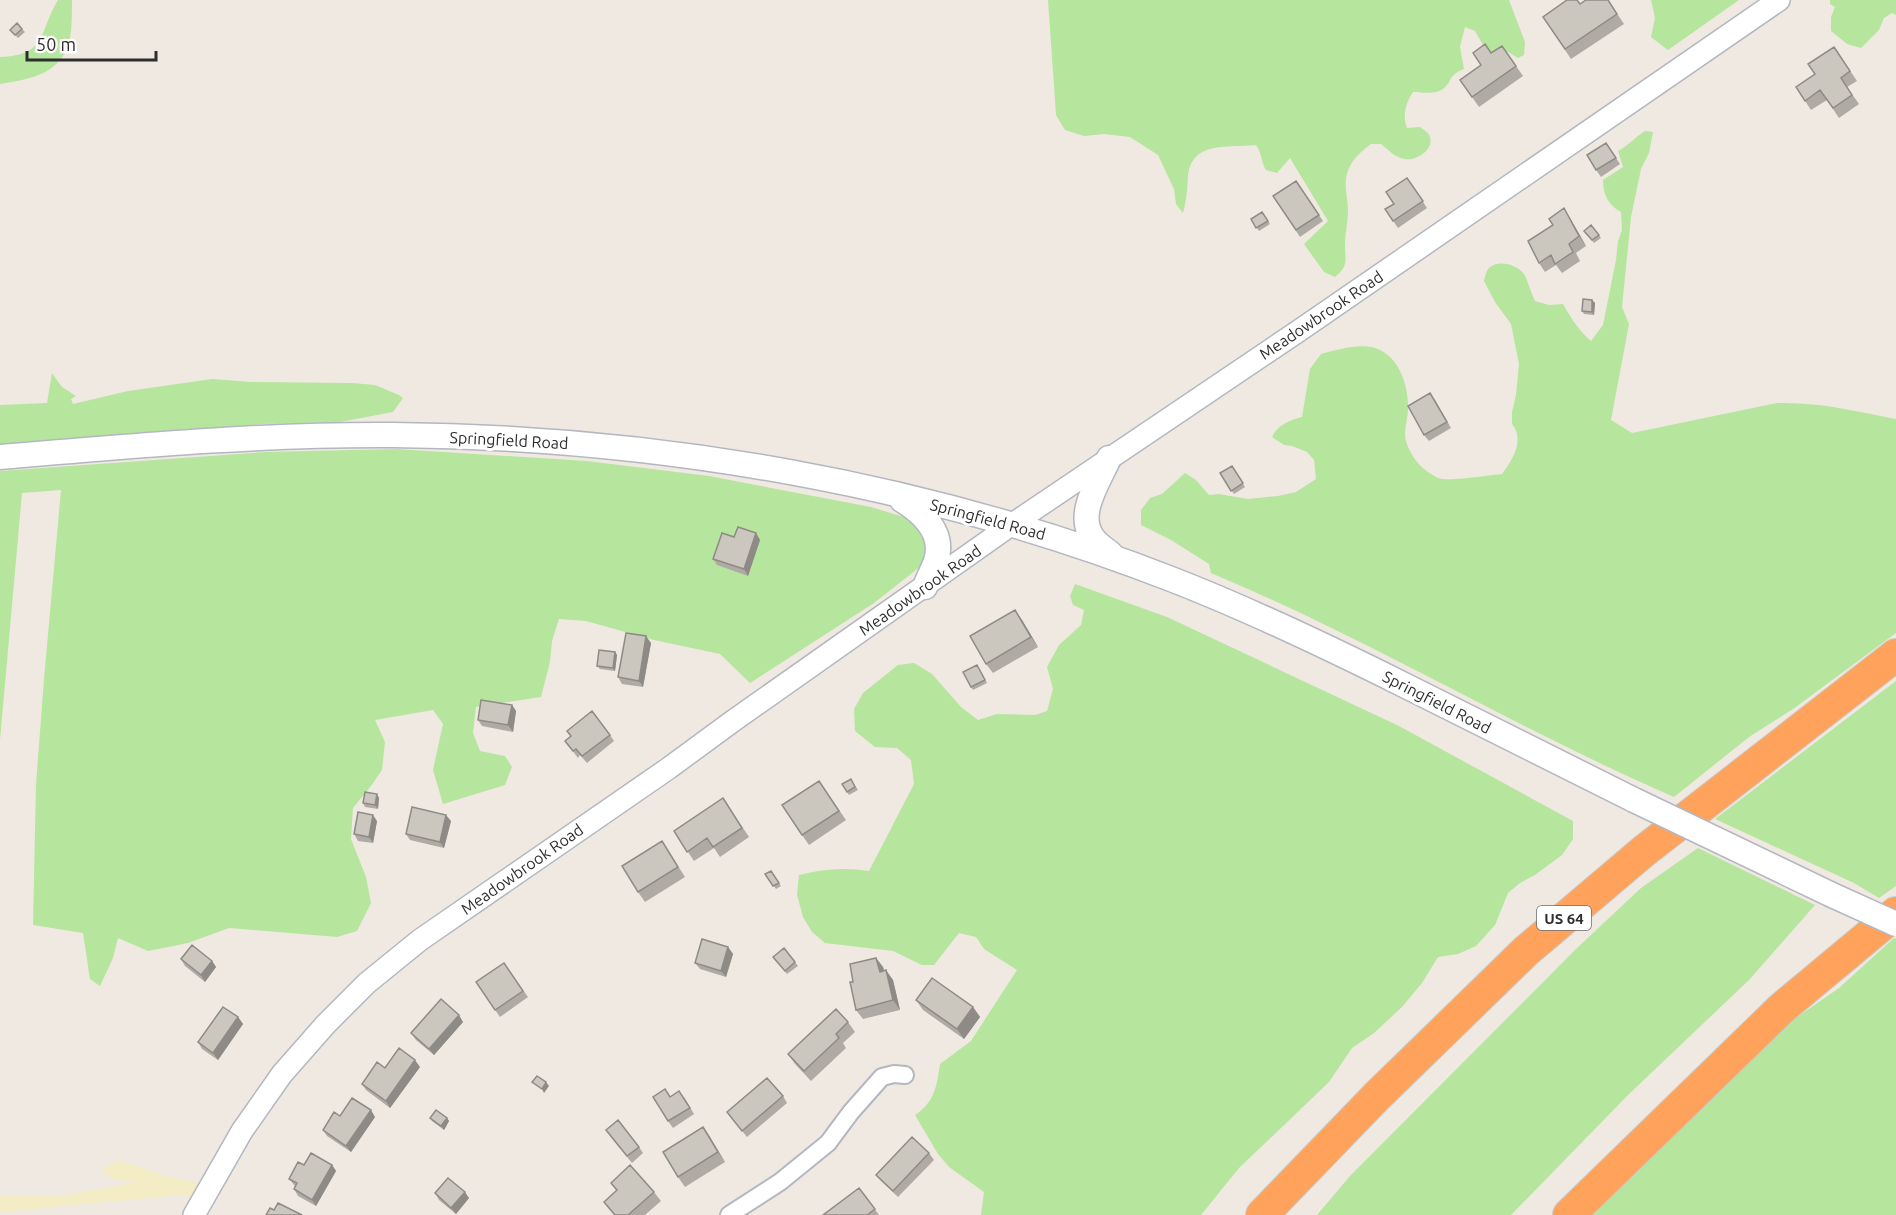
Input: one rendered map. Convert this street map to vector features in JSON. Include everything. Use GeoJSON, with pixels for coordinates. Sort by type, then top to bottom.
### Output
{"type":"FeatureCollection","features":[{"type":"Feature","properties":{"kind":"highway","name":"US 64"},"geometry":{"type":"LineString","coordinates":[[1262,1215],[1376,1097],[1526,951],[1644,851],[1896,656]]}},
{"type":"Feature","properties":{"kind":"highway"},"geometry":{"type":"LineString","coordinates":[[1569,1215],[1782,1008],[1896,913]]}},
{"type":"Feature","properties":{"kind":"main road","name":"Springfield Road"},"geometry":{"type":"LineString","coordinates":[[0,456],[150,444],[340,435],[485,438],[546,441],[681,455],[749,465],[890,493],[1011,525],[1167,577],[1233,604],[1299,633],[1634,800],[1896,924]]}},
{"type":"Feature","properties":{"kind":"main road"},"geometry":{"type":"LineString","coordinates":[[1109,459],[1091,500],[1086,523],[1091,537],[1120,561]]}},
{"type":"Feature","properties":{"kind":"main road"},"geometry":{"type":"LineString","coordinates":[[890,493],[927,518],[934,532],[938,547],[936,559],[925,587]]}},
{"type":"Feature","properties":{"kind":"street","name":"Meadowbrook Road"},"geometry":{"type":"LineString","coordinates":[[194,1215],[242,1131],[282,1074],[326,1024],[367,983],[420,940],[669,768],[1011,525],[1309,324],[1779,0]]}},
{"type":"Feature","properties":{"kind":"street"},"geometry":{"type":"LineString","coordinates":[[729,1215],[780,1182],[828,1143],[851,1112],[882,1077],[894,1074],[905,1075]]}},
{"type":"Feature","properties":{"kind":"green space"},"geometry":{"type":"Polygon","coordinates":[[[58,0],[72,0],[70,38],[60,60],[44,73],[34,77],[0,84],[0,57],[26,52],[34,47],[40,40],[58,0]]]}},
{"type":"Feature","properties":{"kind":"green space"},"geometry":{"type":"Polygon","coordinates":[[[1048,0],[1509,0],[1525,42],[1524,55],[1518,58],[1508,52],[1487,52],[1475,31],[1465,27],[1460,47],[1464,69],[1455,74],[1440,91],[1413,92],[1408,100],[1405,114],[1407,128],[1420,127],[1427,133],[1431,142],[1427,150],[1419,156],[1405,159],[1395,155],[1381,144],[1371,144],[1351,164],[1346,177],[1348,211],[1345,262],[1335,277],[1324,272],[1304,244],[1328,221],[1290,158],[1277,173],[1266,170],[1256,145],[1213,148],[1204,151],[1191,164],[1183,213],[1176,204],[1174,189],[1158,155],[1130,137],[1104,134],[1084,136],[1065,130],[1056,115],[1048,0]]]}},
{"type":"Feature","properties":{"kind":"green space"},"geometry":{"type":"Polygon","coordinates":[[[1651,0],[1739,0],[1668,50],[1651,37],[1655,18],[1651,0]]]}},
{"type":"Feature","properties":{"kind":"green space"},"geometry":{"type":"Polygon","coordinates":[[[1830,0],[1896,0],[1896,15],[1892,13],[1884,18],[1879,30],[1861,48],[1847,44],[1831,31],[1831,17],[1835,7],[1830,4],[1830,0]]]}},
{"type":"Feature","properties":{"kind":"green space"},"geometry":{"type":"Polygon","coordinates":[[[1645,131],[1653,132],[1649,153],[1641,169],[1631,217],[1622,307],[1629,324],[1611,420],[1632,433],[1777,403],[1823,406],[1896,419],[1896,633],[1793,709],[1749,737],[1674,797],[1558,743],[1328,626],[1211,573],[1209,564],[1171,540],[1141,525],[1141,510],[1150,498],[1162,494],[1185,473],[1196,480],[1209,495],[1219,494],[1248,499],[1296,492],[1316,479],[1314,460],[1307,452],[1284,445],[1272,437],[1281,426],[1302,417],[1310,369],[1321,354],[1353,347],[1365,346],[1380,350],[1395,362],[1404,380],[1408,400],[1406,441],[1414,458],[1422,467],[1432,475],[1443,479],[1502,474],[1513,456],[1517,443],[1516,430],[1512,424],[1512,412],[1519,364],[1511,324],[1495,302],[1484,281],[1486,272],[1493,265],[1498,264],[1508,264],[1517,268],[1524,274],[1535,301],[1549,305],[1563,304],[1591,341],[1603,325],[1622,230],[1621,212],[1607,199],[1603,180],[1623,167],[1618,151],[1645,131]]]}},
{"type":"Feature","properties":{"kind":"green space"},"geometry":{"type":"Polygon","coordinates":[[[52,373],[62,387],[76,396],[71,399],[73,404],[128,391],[212,379],[375,385],[403,398],[393,412],[340,422],[263,424],[0,445],[0,405],[47,403],[52,373]]]}},
{"type":"Feature","properties":{"kind":"green space"},"geometry":{"type":"Polygon","coordinates":[[[396,449],[587,461],[709,476],[871,507],[917,521],[928,535],[929,552],[921,566],[874,603],[750,683],[720,654],[654,640],[586,621],[559,619],[552,641],[550,662],[541,697],[476,707],[473,733],[480,751],[505,756],[512,767],[505,785],[443,804],[433,770],[443,724],[433,710],[375,720],[385,742],[382,770],[353,808],[351,839],[366,877],[371,903],[357,931],[337,937],[229,928],[188,943],[148,951],[118,938],[113,958],[100,986],[90,979],[83,933],[33,925],[36,785],[61,490],[22,493],[0,740],[0,471],[266,452],[396,449]]]}},
{"type":"Feature","properties":{"kind":"green space"},"geometry":{"type":"Polygon","coordinates":[[[1075,584],[1167,617],[1399,726],[1573,821],[1573,839],[1562,855],[1508,893],[1495,925],[1476,946],[1458,954],[1438,957],[1422,983],[1402,1007],[1374,1033],[1352,1048],[1329,1082],[1239,1168],[1201,1215],[981,1215],[984,1192],[949,1167],[938,1154],[915,1115],[934,1093],[940,1064],[971,1041],[1017,970],[984,949],[976,937],[959,933],[934,965],[922,965],[893,951],[825,943],[812,932],[803,917],[797,895],[799,875],[834,869],[869,871],[914,784],[911,760],[897,748],[875,747],[855,731],[854,709],[863,693],[898,665],[914,663],[932,674],[961,707],[978,720],[997,714],[1035,715],[1047,711],[1053,689],[1047,667],[1059,645],[1081,625],[1084,610],[1073,605],[1070,596],[1075,584]]]}},
{"type":"Feature","properties":{"kind":"green space"},"geometry":{"type":"Polygon","coordinates":[[[1896,681],[1896,886],[1879,898],[1854,883],[1715,819],[1896,681]]]}},
{"type":"Feature","properties":{"kind":"green space"},"geometry":{"type":"Polygon","coordinates":[[[1698,848],[1815,905],[1749,980],[1628,1095],[1511,1215],[1317,1215],[1350,1176],[1575,950],[1641,888],[1698,848]]]}},
{"type":"Feature","properties":{"kind":"green space"},"geometry":{"type":"Polygon","coordinates":[[[1894,938],[1896,939],[1896,1215],[1585,1215],[1787,1024],[1839,988],[1894,938]]]}},
{"type":"Feature","properties":{"kind":"sand"},"geometry":{"type":"Polygon","coordinates":[[[117,1160],[169,1177],[201,1183],[194,1197],[182,1195],[0,1212],[0,1195],[65,1195],[134,1183],[112,1178],[101,1170],[117,1160]]]}},
{"type":"Feature","properties":{"kind":"building"},"geometry":{"type":"Polygon","coordinates":[[[1567,0],[1577,0],[1580,4],[1586,0],[1608,0],[1617,14],[1565,49],[1543,17],[1567,0]]]}},
{"type":"Feature","properties":{"kind":"building"},"geometry":{"type":"Polygon","coordinates":[[[17,23],[22,29],[15,35],[10,30],[17,23]]]}},
{"type":"Feature","properties":{"kind":"building"},"geometry":{"type":"Polygon","coordinates":[[[1485,44],[1491,53],[1502,46],[1516,66],[1472,97],[1460,80],[1481,65],[1473,53],[1485,44]]]}},
{"type":"Feature","properties":{"kind":"building"},"geometry":{"type":"Polygon","coordinates":[[[1834,47],[1850,71],[1841,78],[1852,95],[1833,108],[1820,90],[1805,101],[1796,87],[1815,74],[1808,64],[1834,47]]]}},
{"type":"Feature","properties":{"kind":"building"},"geometry":{"type":"Polygon","coordinates":[[[1606,143],[1616,158],[1596,170],[1587,155],[1606,143]]]}},
{"type":"Feature","properties":{"kind":"building"},"geometry":{"type":"Polygon","coordinates":[[[1407,178],[1423,201],[1393,221],[1385,209],[1394,204],[1386,192],[1407,178]]]}},
{"type":"Feature","properties":{"kind":"building"},"geometry":{"type":"Polygon","coordinates":[[[1296,181],[1319,215],[1296,230],[1273,196],[1296,181]]]}},
{"type":"Feature","properties":{"kind":"building"},"geometry":{"type":"Polygon","coordinates":[[[1564,208],[1579,236],[1569,244],[1573,252],[1555,264],[1551,255],[1539,263],[1528,241],[1553,225],[1549,219],[1564,208]]]}},
{"type":"Feature","properties":{"kind":"building"},"geometry":{"type":"Polygon","coordinates":[[[1262,212],[1268,221],[1256,228],[1251,219],[1262,212]]]}},
{"type":"Feature","properties":{"kind":"building"},"geometry":{"type":"Polygon","coordinates":[[[1591,225],[1599,235],[1592,240],[1584,231],[1591,225]]]}},
{"type":"Feature","properties":{"kind":"building"},"geometry":{"type":"Polygon","coordinates":[[[1583,299],[1592,300],[1592,312],[1582,311],[1583,299]]]}},
{"type":"Feature","properties":{"kind":"building"},"geometry":{"type":"Polygon","coordinates":[[[1430,393],[1447,422],[1424,435],[1408,406],[1430,393]]]}},
{"type":"Feature","properties":{"kind":"building"},"geometry":{"type":"Polygon","coordinates":[[[1232,466],[1243,483],[1231,491],[1220,473],[1232,466]]]}},
{"type":"Feature","properties":{"kind":"building"},"geometry":{"type":"Polygon","coordinates":[[[738,527],[756,533],[744,569],[713,559],[722,533],[734,537],[738,527]]]}},
{"type":"Feature","properties":{"kind":"building"},"geometry":{"type":"Polygon","coordinates":[[[1015,610],[1031,637],[986,664],[970,636],[1015,610]]]}},
{"type":"Feature","properties":{"kind":"building"},"geometry":{"type":"Polygon","coordinates":[[[626,633],[646,636],[639,681],[618,677],[626,633]]]}},
{"type":"Feature","properties":{"kind":"building"},"geometry":{"type":"Polygon","coordinates":[[[599,650],[615,652],[613,668],[597,666],[599,650]]]}},
{"type":"Feature","properties":{"kind":"building"},"geometry":{"type":"Polygon","coordinates":[[[977,665],[985,680],[971,687],[963,672],[977,665]]]}},
{"type":"Feature","properties":{"kind":"building"},"geometry":{"type":"Polygon","coordinates":[[[481,700],[512,705],[508,725],[478,720],[481,700]]]}},
{"type":"Feature","properties":{"kind":"building"},"geometry":{"type":"Polygon","coordinates":[[[592,711],[610,735],[582,756],[576,749],[573,751],[565,741],[571,736],[567,731],[592,711]]]}},
{"type":"Feature","properties":{"kind":"building"},"geometry":{"type":"Polygon","coordinates":[[[851,779],[855,787],[847,792],[842,784],[851,779]]]}},
{"type":"Feature","properties":{"kind":"building"},"geometry":{"type":"Polygon","coordinates":[[[819,781],[839,811],[802,835],[782,805],[819,781]]]}},
{"type":"Feature","properties":{"kind":"building"},"geometry":{"type":"Polygon","coordinates":[[[365,792],[377,794],[375,805],[363,803],[365,792]]]}},
{"type":"Feature","properties":{"kind":"building"},"geometry":{"type":"Polygon","coordinates":[[[723,798],[742,828],[713,847],[707,838],[687,852],[674,831],[723,798]]]}},
{"type":"Feature","properties":{"kind":"building"},"geometry":{"type":"Polygon","coordinates":[[[412,807],[446,815],[440,842],[406,834],[412,807]]]}},
{"type":"Feature","properties":{"kind":"building"},"geometry":{"type":"Polygon","coordinates":[[[358,812],[373,815],[369,837],[354,834],[358,812]]]}},
{"type":"Feature","properties":{"kind":"building"},"geometry":{"type":"Polygon","coordinates":[[[662,841],[678,867],[638,892],[622,866],[662,841]]]}},
{"type":"Feature","properties":{"kind":"building"},"geometry":{"type":"Polygon","coordinates":[[[771,871],[779,883],[773,886],[765,874],[771,871]]]}},
{"type":"Feature","properties":{"kind":"building"},"geometry":{"type":"Polygon","coordinates":[[[702,939],[728,947],[721,971],[695,963],[702,939]]]}},
{"type":"Feature","properties":{"kind":"building"},"geometry":{"type":"Polygon","coordinates":[[[192,945],[212,961],[201,975],[181,959],[192,945]]]}},
{"type":"Feature","properties":{"kind":"building"},"geometry":{"type":"Polygon","coordinates":[[[784,948],[795,962],[785,971],[773,957],[784,948]]]}},
{"type":"Feature","properties":{"kind":"building"},"geometry":{"type":"Polygon","coordinates":[[[876,958],[880,972],[886,970],[893,1000],[856,1010],[850,982],[853,982],[850,964],[876,958]]]}},
{"type":"Feature","properties":{"kind":"building"},"geometry":{"type":"Polygon","coordinates":[[[504,963],[523,991],[495,1010],[476,982],[504,963]]]}},
{"type":"Feature","properties":{"kind":"building"},"geometry":{"type":"Polygon","coordinates":[[[932,978],[973,1007],[957,1029],[916,1000],[932,978]]]}},
{"type":"Feature","properties":{"kind":"building"},"geometry":{"type":"Polygon","coordinates":[[[441,999],[459,1015],[429,1049],[411,1033],[441,999]]]}},
{"type":"Feature","properties":{"kind":"building"},"geometry":{"type":"Polygon","coordinates":[[[223,1007],[238,1017],[213,1053],[198,1042],[223,1007]]]}},
{"type":"Feature","properties":{"kind":"building"},"geometry":{"type":"Polygon","coordinates":[[[836,1009],[848,1022],[836,1034],[839,1038],[804,1071],[788,1054],[836,1009]]]}},
{"type":"Feature","properties":{"kind":"building"},"geometry":{"type":"Polygon","coordinates":[[[399,1048],[415,1060],[386,1101],[362,1084],[377,1062],[385,1068],[399,1048]]]}},
{"type":"Feature","properties":{"kind":"building"},"geometry":{"type":"Polygon","coordinates":[[[537,1076],[546,1082],[542,1089],[532,1082],[537,1076]]]}},
{"type":"Feature","properties":{"kind":"building"},"geometry":{"type":"Polygon","coordinates":[[[767,1078],[783,1096],[742,1131],[727,1112],[767,1078]]]}},
{"type":"Feature","properties":{"kind":"building"},"geometry":{"type":"Polygon","coordinates":[[[665,1089],[670,1097],[679,1091],[690,1108],[668,1121],[653,1097],[665,1089]]]}},
{"type":"Feature","properties":{"kind":"building"},"geometry":{"type":"Polygon","coordinates":[[[352,1098],[371,1110],[346,1146],[323,1130],[334,1112],[340,1116],[352,1098]]]}},
{"type":"Feature","properties":{"kind":"building"},"geometry":{"type":"Polygon","coordinates":[[[436,1110],[447,1118],[441,1126],[430,1118],[436,1110]]]}},
{"type":"Feature","properties":{"kind":"building"},"geometry":{"type":"Polygon","coordinates":[[[618,1120],[639,1147],[627,1156],[606,1130],[618,1120]]]}},
{"type":"Feature","properties":{"kind":"building"},"geometry":{"type":"Polygon","coordinates":[[[703,1127],[718,1152],[678,1177],[663,1152],[703,1127]]]}},
{"type":"Feature","properties":{"kind":"building"},"geometry":{"type":"Polygon","coordinates":[[[912,1137],[929,1153],[893,1191],[876,1175],[912,1137]]]}},
{"type":"Feature","properties":{"kind":"building"},"geometry":{"type":"Polygon","coordinates":[[[311,1153],[332,1165],[312,1200],[294,1189],[297,1183],[289,1179],[298,1162],[304,1165],[311,1153]]]}},
{"type":"Feature","properties":{"kind":"building"},"geometry":{"type":"Polygon","coordinates":[[[630,1165],[654,1192],[628,1215],[615,1215],[604,1202],[617,1190],[611,1183],[630,1165]]]}},
{"type":"Feature","properties":{"kind":"building"},"geometry":{"type":"Polygon","coordinates":[[[448,1178],[465,1192],[451,1208],[435,1193],[448,1178]]]}},
{"type":"Feature","properties":{"kind":"building"},"geometry":{"type":"Polygon","coordinates":[[[859,1188],[875,1209],[867,1215],[823,1215],[859,1188]]]}},
{"type":"Feature","properties":{"kind":"building"},"geometry":{"type":"Polygon","coordinates":[[[278,1203],[302,1215],[266,1215],[270,1208],[274,1210],[278,1203]]]}}]}
